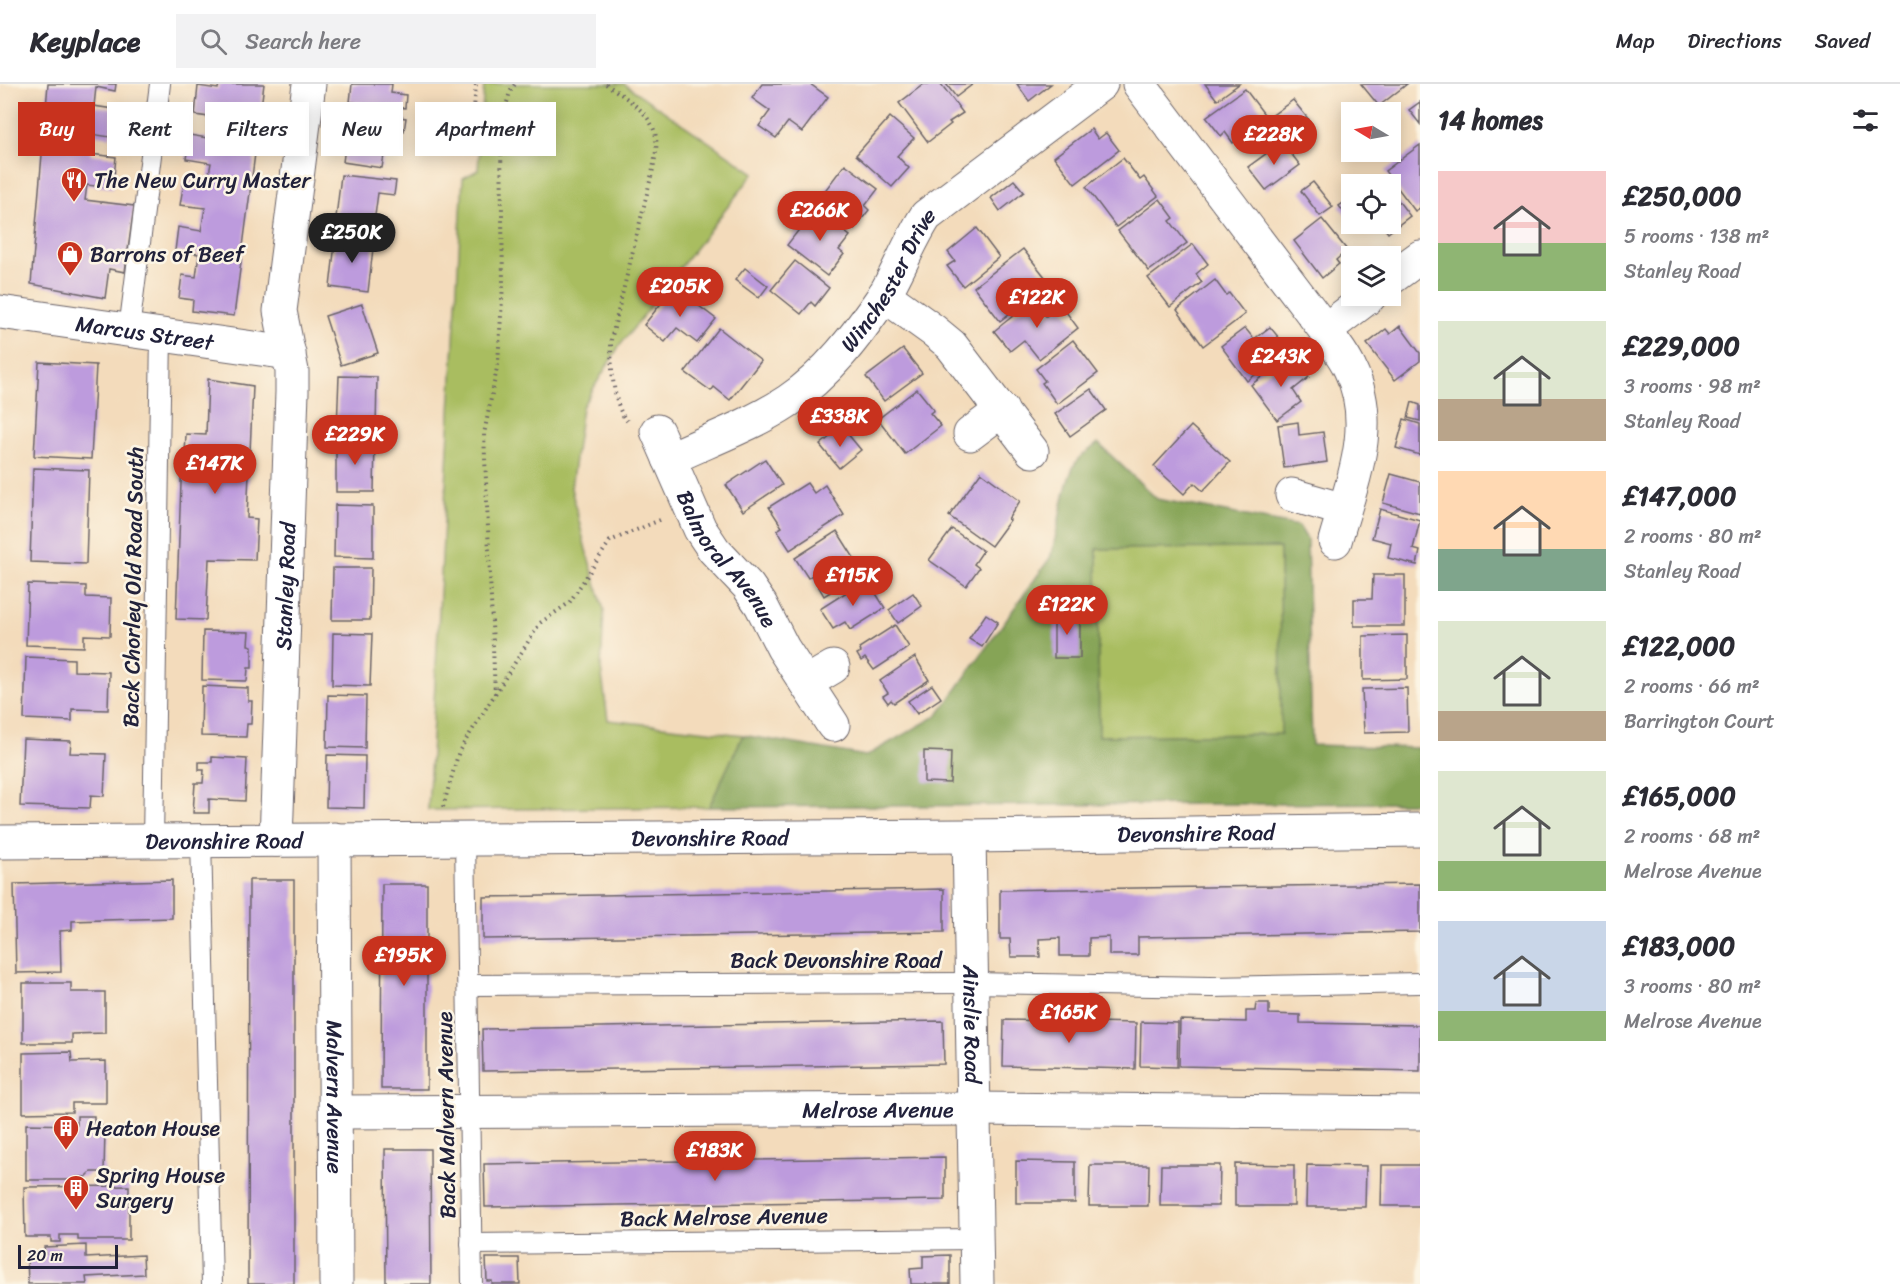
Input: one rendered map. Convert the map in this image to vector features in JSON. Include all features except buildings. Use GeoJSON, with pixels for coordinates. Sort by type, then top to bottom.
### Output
{"type":"FeatureCollection","features":[{"type":"Feature","properties":{"kind":"street","name":"Stanley Road"},"geometry":{"type":"LineString","coordinates":[[276,840],[292,392],[292,371],[280,311],[309,84]]}},
{"type":"Feature","properties":{"kind":"street","name":"Winchester Drive"},"geometry":{"type":"LineString","coordinates":[[663,445],[767,414],[813,382],[837,358],[884,295],[914,234],[926,216],[1101,84]]}},
{"type":"Feature","properties":{"kind":"street"},"geometry":{"type":"LineString","coordinates":[[1139,84],[1325,330],[1350,367],[1362,405],[1364,430],[1360,457],[1335,541]]}},
{"type":"Feature","properties":{"kind":"street"},"geometry":{"type":"LineString","coordinates":[[1401,271],[1420,257]]}},
{"type":"Feature","properties":{"kind":"street"},"geometry":{"type":"LineString","coordinates":[[884,295],[951,345],[1032,451]]}},
{"type":"Feature","properties":{"kind":"street"},"geometry":{"type":"LineString","coordinates":[[1325,330],[1357,306]]}},
{"type":"Feature","properties":{"kind":"street","name":"Marcus Street"},"geometry":{"type":"LineString","coordinates":[[0,312],[289,353]]}},
{"type":"Feature","properties":{"kind":"street"},"geometry":{"type":"LineString","coordinates":[[970,434],[1002,410]]}},
{"type":"Feature","properties":{"kind":"street","name":"Balmoral Avenue"},"geometry":{"type":"LineString","coordinates":[[663,445],[700,530],[714,550],[748,586],[761,605],[783,648],[819,675],[833,725]]}},
{"type":"Feature","properties":{"kind":"street"},"geometry":{"type":"LineString","coordinates":[[1292,495],[1344,510]]}},
{"type":"Feature","properties":{"kind":"street","name":"Devonshire Road"},"geometry":{"type":"LineString","coordinates":[[0,842],[969,836],[1420,830]]}},
{"type":"Feature","properties":{"kind":"street","name":"Ainslie Road"},"geometry":{"type":"LineString","coordinates":[[969,836],[977,1284]]}},
{"type":"Feature","properties":{"kind":"street","name":"Malvern Avenue"},"geometry":{"type":"LineString","coordinates":[[334,839],[336,1284]]}},
{"type":"Feature","properties":{"kind":"street","name":"Melrose Avenue"},"geometry":{"type":"LineString","coordinates":[[336,1112],[974,1109],[1420,1113]]}},
{"type":"Feature","properties":{"kind":"lane"},"geometry":{"type":"LineString","coordinates":[[129,330],[160,84]]}},
{"type":"Feature","properties":{"kind":"lane","name":"Back Chorley Old Road South"},"geometry":{"type":"LineString","coordinates":[[153,841],[161,334]]}},
{"type":"Feature","properties":{"kind":"lane","name":"Back Malvern Avenue"},"geometry":{"type":"LineString","coordinates":[[452,838],[468,985],[472,1284]]}},
{"type":"Feature","properties":{"kind":"lane"},"geometry":{"type":"LineString","coordinates":[[201,840],[212,1284]]}},
{"type":"Feature","properties":{"kind":"lane","name":"Back Devonshire Road"},"geometry":{"type":"LineString","coordinates":[[468,985],[972,983],[1211,987],[1420,983]]}},
{"type":"Feature","properties":{"kind":"lane","name":"Back Melrose Avenue"},"geometry":{"type":"LineString","coordinates":[[471,1244],[977,1239]]}},
{"type":"Feature","properties":{"kind":"path"},"geometry":{"type":"LineString","coordinates":[[475,102],[476,84]]}},
{"type":"Feature","properties":{"kind":"path"},"geometry":{"type":"LineString","coordinates":[[495,694],[484,434],[499,352],[503,284],[502,133],[504,113],[510,92],[515,84]]}},
{"type":"Feature","properties":{"kind":"path"},"geometry":{"type":"LineString","coordinates":[[606,84],[646,116],[655,131],[656,147],[653,169],[611,340],[611,349],[616,396],[624,418],[634,429],[663,445]]}},
{"type":"Feature","properties":{"kind":"path"},"geometry":{"type":"LineString","coordinates":[[452,838],[443,803],[459,751],[540,623],[570,603],[610,541],[692,508]]}},
{"type":"Feature","properties":{"kind":"green space"},"geometry":{"type":"Polygon","coordinates":[[[484,84],[624,84],[754,173],[618,348],[582,407],[571,488],[604,610],[601,668],[608,720],[743,735],[709,807],[428,810],[463,178],[478,170],[479,156],[556,156],[556,102],[483,102],[484,84]]]}},
{"type":"Feature","properties":{"kind":"green space"},"geometry":{"type":"Polygon","coordinates":[[[1098,443],[1157,499],[1299,526],[1307,539],[1312,745],[1420,748],[1420,803],[709,807],[743,735],[866,756],[938,715],[1050,558],[1069,478],[1079,458],[1098,443]],[[1280,548],[1097,549],[1099,736],[1281,734],[1280,548]]]}},
{"type":"Feature","properties":{"kind":"green space"},"geometry":{"type":"Polygon","coordinates":[[[1280,547],[1282,734],[1099,736],[1097,549],[1280,547]]]}},
{"type":"Feature","properties":{"kind":"place","name":"The New Curry Master"},"geometry":{"type":"Point","coordinates":[74,203]}},
{"type":"Feature","properties":{"kind":"place","name":"Barrons of Beef"},"geometry":{"type":"Point","coordinates":[70,277]}},
{"type":"Feature","properties":{"kind":"place","name":"Heaton House"},"geometry":{"type":"Point","coordinates":[66,1151]}},
{"type":"Feature","properties":{"kind":"place","name":"Spring House Surgery"},"geometry":{"type":"Point","coordinates":[76,1211]}}]}
